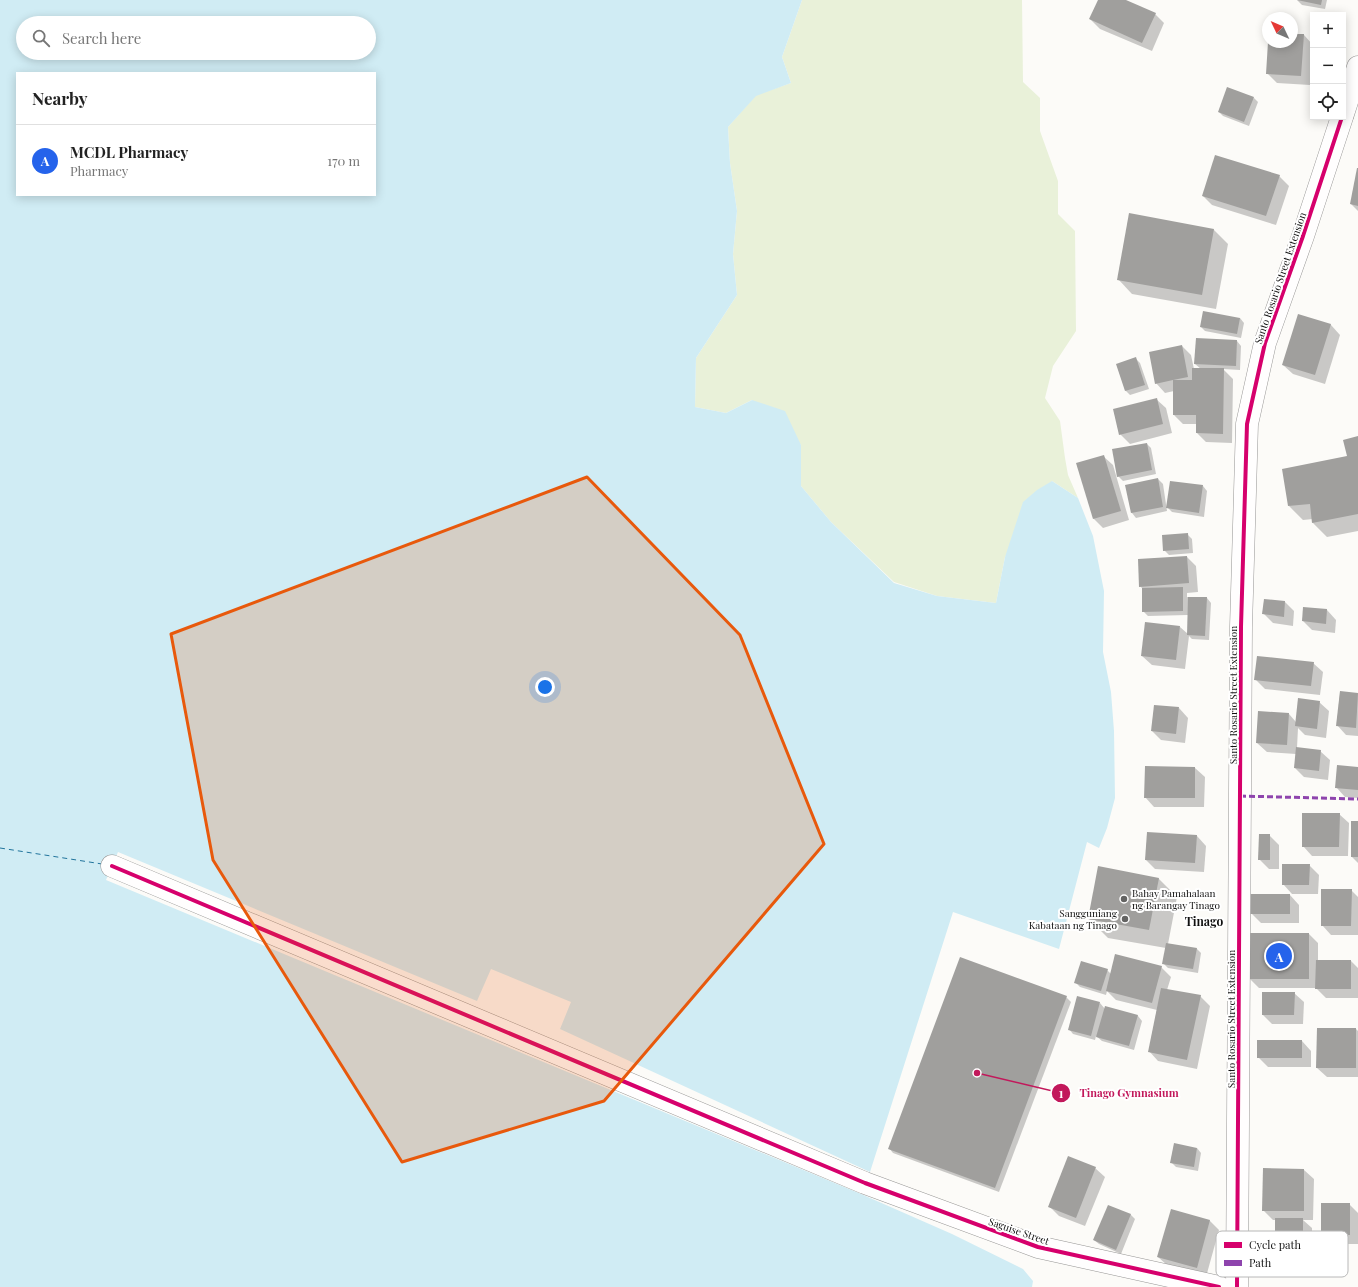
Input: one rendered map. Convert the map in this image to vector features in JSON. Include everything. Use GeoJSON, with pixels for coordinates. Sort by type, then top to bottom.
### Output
{"type":"FeatureCollection","features":[{"type":"Feature","properties":{"kind":"street"},"geometry":{"type":"LineString","coordinates":[[1346,105],[1358,67]]}},
{"type":"Feature","properties":{"kind":"street","name":"Santo Rosario Street Extension"},"geometry":{"type":"LineString","coordinates":[[1237,1231],[1241,627],[1247,424],[1265,343],[1303,236],[1341,120]]}},
{"type":"Feature","properties":{"kind":"street","name":"Saguise Street"},"geometry":{"type":"LineString","coordinates":[[112,866],[865,1183],[1038,1248],[1219,1287]]}},
{"type":"Feature","properties":{"kind":"street","name":"Santo Rosario Street Extension"},"geometry":{"type":"LineString","coordinates":[[1237,1277],[1237,1287]]}},
{"type":"Feature","properties":{"kind":"highlighted area"},"geometry":{"type":"Polygon","coordinates":[[[587,477],[740,635],[824,844],[604,1101],[402,1162],[213,860],[171,634],[587,477]]]}},
{"type":"Feature","properties":{"kind":"green space"},"geometry":{"type":"Polygon","coordinates":[[[802,0],[1022,0],[1023,82],[1040,98],[1040,131],[1058,181],[1058,214],[1075,231],[1076,331],[1053,366],[1045,398],[1060,421],[1068,475],[1078,498],[1052,481],[1005,557],[996,603],[937,596],[894,582],[831,522],[801,486],[801,445],[752,400],[726,413],[695,407],[696,358],[737,295],[733,254],[737,211],[730,163],[728,127],[756,95],[791,83],[782,57],[802,0]]]}},
{"type":"Feature","properties":{"kind":"water"},"geometry":{"type":"Polygon","coordinates":[[[0,0],[802,0],[782,57],[791,83],[756,96],[728,127],[730,163],[737,211],[733,254],[737,295],[696,358],[695,407],[726,413],[752,400],[785,411],[801,445],[801,486],[831,522],[894,583],[937,596],[996,603],[1005,557],[1023,502],[1037,490],[1052,481],[1078,498],[1093,536],[1104,591],[1103,652],[1111,692],[1114,731],[1115,798],[1107,828],[1099,848],[1087,842],[1059,949],[953,912],[870,1172],[861,1194],[952,1234],[1023,1269],[1033,1281],[1032,1287],[0,1287],[0,0]]]}},
{"type":"Feature","properties":{"kind":"pier"},"geometry":{"type":"Polygon","coordinates":[[[118,852],[477,1001],[491,969],[571,1002],[560,1029],[870,1172],[861,1194],[106,880],[118,852]]]}},
{"type":"Feature","properties":{"kind":"building"},"geometry":{"type":"Polygon","coordinates":[[[1098,0],[1126,0],[1156,13],[1142,43],[1089,19],[1098,0]]]}},
{"type":"Feature","properties":{"kind":"building"},"geometry":{"type":"Polygon","coordinates":[[[1297,0],[1322,0],[1321,5],[1297,0]]]}},
{"type":"Feature","properties":{"kind":"building"},"geometry":{"type":"Polygon","coordinates":[[[1298,34],[1304,34],[1301,76],[1266,74],[1268,48],[1298,48],[1298,34]]]}},
{"type":"Feature","properties":{"kind":"building"},"geometry":{"type":"Polygon","coordinates":[[[1227,87],[1254,97],[1244,122],[1218,112],[1227,87]]]}},
{"type":"Feature","properties":{"kind":"building"},"geometry":{"type":"Polygon","coordinates":[[[1215,155],[1280,175],[1266,216],[1202,196],[1215,155]]]}},
{"type":"Feature","properties":{"kind":"building"},"geometry":{"type":"Polygon","coordinates":[[[1358,168],[1358,206],[1350,204],[1358,168]]]}},
{"type":"Feature","properties":{"kind":"building"},"geometry":{"type":"Polygon","coordinates":[[[1129,213],[1214,229],[1202,295],[1117,280],[1129,213]]]}},
{"type":"Feature","properties":{"kind":"building"},"geometry":{"type":"Polygon","coordinates":[[[1203,311],[1240,318],[1237,334],[1200,327],[1203,311]]]}},
{"type":"Feature","properties":{"kind":"building"},"geometry":{"type":"Polygon","coordinates":[[[1298,314],[1331,324],[1315,375],[1282,365],[1298,314]]]}},
{"type":"Feature","properties":{"kind":"building"},"geometry":{"type":"Polygon","coordinates":[[[1196,338],[1237,340],[1236,366],[1194,364],[1196,338]]]}},
{"type":"Feature","properties":{"kind":"building"},"geometry":{"type":"Polygon","coordinates":[[[1182,345],[1188,377],[1155,384],[1149,352],[1182,345]]]}},
{"type":"Feature","properties":{"kind":"building"},"geometry":{"type":"Polygon","coordinates":[[[1136,357],[1145,385],[1125,391],[1116,364],[1136,357]]]}},
{"type":"Feature","properties":{"kind":"building"},"geometry":{"type":"Polygon","coordinates":[[[1192,368],[1224,368],[1223,434],[1196,433],[1196,415],[1173,415],[1173,380],[1192,380],[1192,368]]]}},
{"type":"Feature","properties":{"kind":"building"},"geometry":{"type":"Polygon","coordinates":[[[1157,398],[1163,424],[1119,435],[1113,409],[1157,398]]]}},
{"type":"Feature","properties":{"kind":"building"},"geometry":{"type":"Polygon","coordinates":[[[1358,436],[1358,514],[1312,523],[1310,504],[1288,506],[1282,469],[1347,456],[1343,440],[1358,436]]]}},
{"type":"Feature","properties":{"kind":"building"},"geometry":{"type":"Polygon","coordinates":[[[1147,443],[1152,470],[1117,477],[1112,449],[1147,443]]]}},
{"type":"Feature","properties":{"kind":"building"},"geometry":{"type":"Polygon","coordinates":[[[1104,455],[1121,511],[1093,519],[1076,463],[1104,455]]]}},
{"type":"Feature","properties":{"kind":"building"},"geometry":{"type":"Polygon","coordinates":[[[1158,478],[1163,507],[1131,513],[1125,485],[1158,478]]]}},
{"type":"Feature","properties":{"kind":"building"},"geometry":{"type":"Polygon","coordinates":[[[1170,481],[1203,485],[1199,513],[1166,508],[1170,481]]]}},
{"type":"Feature","properties":{"kind":"building"},"geometry":{"type":"Polygon","coordinates":[[[1188,533],[1189,549],[1163,551],[1162,535],[1188,533]]]}},
{"type":"Feature","properties":{"kind":"building"},"geometry":{"type":"Polygon","coordinates":[[[1187,556],[1189,583],[1139,587],[1138,559],[1187,556]]]}},
{"type":"Feature","properties":{"kind":"building"},"geometry":{"type":"Polygon","coordinates":[[[1183,587],[1183,611],[1142,612],[1142,588],[1183,587]]]}},
{"type":"Feature","properties":{"kind":"building"},"geometry":{"type":"Polygon","coordinates":[[[1188,597],[1207,597],[1205,636],[1187,635],[1188,597]]]}},
{"type":"Feature","properties":{"kind":"building"},"geometry":{"type":"Polygon","coordinates":[[[1264,599],[1285,601],[1284,617],[1262,614],[1264,599]]]}},
{"type":"Feature","properties":{"kind":"building"},"geometry":{"type":"Polygon","coordinates":[[[1303,607],[1327,609],[1326,624],[1302,621],[1303,607]]]}},
{"type":"Feature","properties":{"kind":"building"},"geometry":{"type":"Polygon","coordinates":[[[1145,622],[1180,626],[1176,660],[1141,656],[1145,622]]]}},
{"type":"Feature","properties":{"kind":"building"},"geometry":{"type":"Polygon","coordinates":[[[1257,656],[1314,662],[1311,686],[1254,680],[1257,656]]]}},
{"type":"Feature","properties":{"kind":"building"},"geometry":{"type":"Polygon","coordinates":[[[1340,691],[1358,693],[1356,728],[1336,726],[1340,691]]]}},
{"type":"Feature","properties":{"kind":"building"},"geometry":{"type":"Polygon","coordinates":[[[1298,698],[1320,701],[1317,729],[1295,726],[1298,698]]]}},
{"type":"Feature","properties":{"kind":"building"},"geometry":{"type":"Polygon","coordinates":[[[1154,705],[1179,707],[1176,734],[1151,731],[1154,705]]]}},
{"type":"Feature","properties":{"kind":"building"},"geometry":{"type":"Polygon","coordinates":[[[1258,711],[1289,713],[1287,745],[1256,743],[1258,711]]]}},
{"type":"Feature","properties":{"kind":"building"},"geometry":{"type":"Polygon","coordinates":[[[1296,747],[1321,750],[1319,771],[1294,768],[1296,747]]]}},
{"type":"Feature","properties":{"kind":"building"},"geometry":{"type":"Polygon","coordinates":[[[1337,765],[1358,767],[1358,790],[1335,788],[1337,765]]]}},
{"type":"Feature","properties":{"kind":"building"},"geometry":{"type":"Polygon","coordinates":[[[1145,766],[1195,767],[1195,798],[1144,798],[1145,766]]]}},
{"type":"Feature","properties":{"kind":"building"},"geometry":{"type":"Polygon","coordinates":[[[1302,813],[1340,813],[1339,847],[1302,847],[1302,813]]]}},
{"type":"Feature","properties":{"kind":"building"},"geometry":{"type":"Polygon","coordinates":[[[1351,821],[1358,821],[1358,857],[1351,857],[1351,821]]]}},
{"type":"Feature","properties":{"kind":"building"},"geometry":{"type":"Polygon","coordinates":[[[1147,832],[1197,835],[1195,863],[1145,860],[1147,832]]]}},
{"type":"Feature","properties":{"kind":"building"},"geometry":{"type":"Polygon","coordinates":[[[1259,834],[1270,834],[1270,860],[1258,860],[1259,834]]]}},
{"type":"Feature","properties":{"kind":"building"},"geometry":{"type":"Polygon","coordinates":[[[1282,864],[1310,864],[1309,885],[1282,885],[1282,864]]]}},
{"type":"Feature","properties":{"kind":"building","name":"Bahay Pamahalaan ng Barangay Tinago"},"geometry":{"type":"Polygon","coordinates":[[[1098,866],[1159,878],[1149,930],[1088,919],[1098,866]]]}},
{"type":"Feature","properties":{"kind":"building"},"geometry":{"type":"Polygon","coordinates":[[[1321,889],[1352,889],[1351,926],[1321,926],[1321,889]]]}},
{"type":"Feature","properties":{"kind":"building"},"geometry":{"type":"Polygon","coordinates":[[[1250,894],[1290,894],[1290,914],[1250,914],[1250,894]]]}},
{"type":"Feature","properties":{"kind":"building"},"geometry":{"type":"Polygon","coordinates":[[[1249,933],[1309,933],[1309,979],[1249,979],[1249,933]]]}},
{"type":"Feature","properties":{"kind":"building"},"geometry":{"type":"Polygon","coordinates":[[[1166,943],[1197,948],[1193,969],[1162,964],[1166,943]]]}},
{"type":"Feature","properties":{"kind":"building"},"geometry":{"type":"Polygon","coordinates":[[[1115,954],[1162,966],[1152,1003],[1106,991],[1115,954]]]}},
{"type":"Feature","properties":{"kind":"building"},"geometry":{"type":"Polygon","coordinates":[[[960,957],[1067,996],[995,1188],[888,1149],[960,957]]]}},
{"type":"Feature","properties":{"kind":"building"},"geometry":{"type":"Polygon","coordinates":[[[1316,960],[1351,960],[1351,989],[1315,989],[1316,960]]]}},
{"type":"Feature","properties":{"kind":"building"},"geometry":{"type":"Polygon","coordinates":[[[1081,961],[1108,969],[1101,991],[1074,983],[1081,961]]]}},
{"type":"Feature","properties":{"kind":"building"},"geometry":{"type":"Polygon","coordinates":[[[1161,988],[1201,995],[1187,1060],[1148,1052],[1161,988]]]}},
{"type":"Feature","properties":{"kind":"building"},"geometry":{"type":"Polygon","coordinates":[[[1262,992],[1295,992],[1294,1015],[1262,1015],[1262,992]]]}},
{"type":"Feature","properties":{"kind":"building"},"geometry":{"type":"Polygon","coordinates":[[[1077,996],[1100,1002],[1091,1036],[1068,1030],[1077,996]]]}},
{"type":"Feature","properties":{"kind":"building"},"geometry":{"type":"Polygon","coordinates":[[[1105,1006],[1138,1015],[1129,1046],[1096,1037],[1105,1006]]]}},
{"type":"Feature","properties":{"kind":"building"},"geometry":{"type":"Polygon","coordinates":[[[1317,1028],[1356,1028],[1356,1068],[1316,1068],[1317,1028]]]}},
{"type":"Feature","properties":{"kind":"building"},"geometry":{"type":"Polygon","coordinates":[[[1257,1040],[1302,1040],[1302,1058],[1257,1058],[1257,1040]]]}},
{"type":"Feature","properties":{"kind":"building"},"geometry":{"type":"Polygon","coordinates":[[[1174,1143],[1197,1148],[1194,1167],[1170,1163],[1174,1143]]]}},
{"type":"Feature","properties":{"kind":"building"},"geometry":{"type":"Polygon","coordinates":[[[1068,1156],[1096,1167],[1076,1218],[1048,1207],[1068,1156]]]}},
{"type":"Feature","properties":{"kind":"building"},"geometry":{"type":"Polygon","coordinates":[[[1263,1168],[1304,1169],[1304,1211],[1262,1211],[1263,1168]]]}},
{"type":"Feature","properties":{"kind":"building"},"geometry":{"type":"Polygon","coordinates":[[[1321,1203],[1350,1203],[1350,1235],[1348,1235],[1348,1231],[1321,1231],[1321,1203]]]}},
{"type":"Feature","properties":{"kind":"building"},"geometry":{"type":"Polygon","coordinates":[[[1108,1205],[1131,1214],[1116,1250],[1093,1240],[1108,1205]]]}},
{"type":"Feature","properties":{"kind":"building"},"geometry":{"type":"Polygon","coordinates":[[[1171,1209],[1210,1220],[1197,1268],[1157,1257],[1171,1209]]]}},
{"type":"Feature","properties":{"kind":"building"},"geometry":{"type":"Polygon","coordinates":[[[1275,1218],[1303,1218],[1303,1231],[1275,1231],[1275,1218]]]}},
{"type":"Feature","properties":{"kind":"ferry route"},"geometry":{"type":"LineString","coordinates":[[0,848],[102,864]]}},
{"type":"Feature","properties":{"kind":"marked path"},"geometry":{"type":"LineString","coordinates":[[1240,796],[1358,799]]}},
{"type":"Feature","properties":{"kind":"cycle path"},"geometry":{"type":"LineString","coordinates":[[1237,1231],[1241,627],[1247,424],[1265,343],[1303,236],[1341,120]]}},
{"type":"Feature","properties":{"kind":"cycle path"},"geometry":{"type":"LineString","coordinates":[[112,866],[865,1183],[1038,1247],[1219,1287]]}},
{"type":"Feature","properties":{"kind":"cycle path"},"geometry":{"type":"LineString","coordinates":[[1237,1277],[1237,1287]]}},
{"type":"Feature","properties":{"kind":"place","name":"Bahay Pamahalaan ng Barangay Tinago"},"geometry":{"type":"Point","coordinates":[1124,899]}},
{"type":"Feature","properties":{"kind":"place","name":"Sangguniang Kabataan ng Tinago"},"geometry":{"type":"Point","coordinates":[1125,919]}},
{"type":"Feature","properties":{"kind":"place","name":"MCDL Pharmacy"},"geometry":{"type":"Point","coordinates":[1279,956]}},
{"type":"Feature","properties":{"kind":"place","name":"Tinago Gymnasium"},"geometry":{"type":"Point","coordinates":[977,1073]}},
{"type":"Feature","properties":{"kind":"district","name":"Tinago"},"geometry":{"type":"Point","coordinates":[1204,922]}}]}
